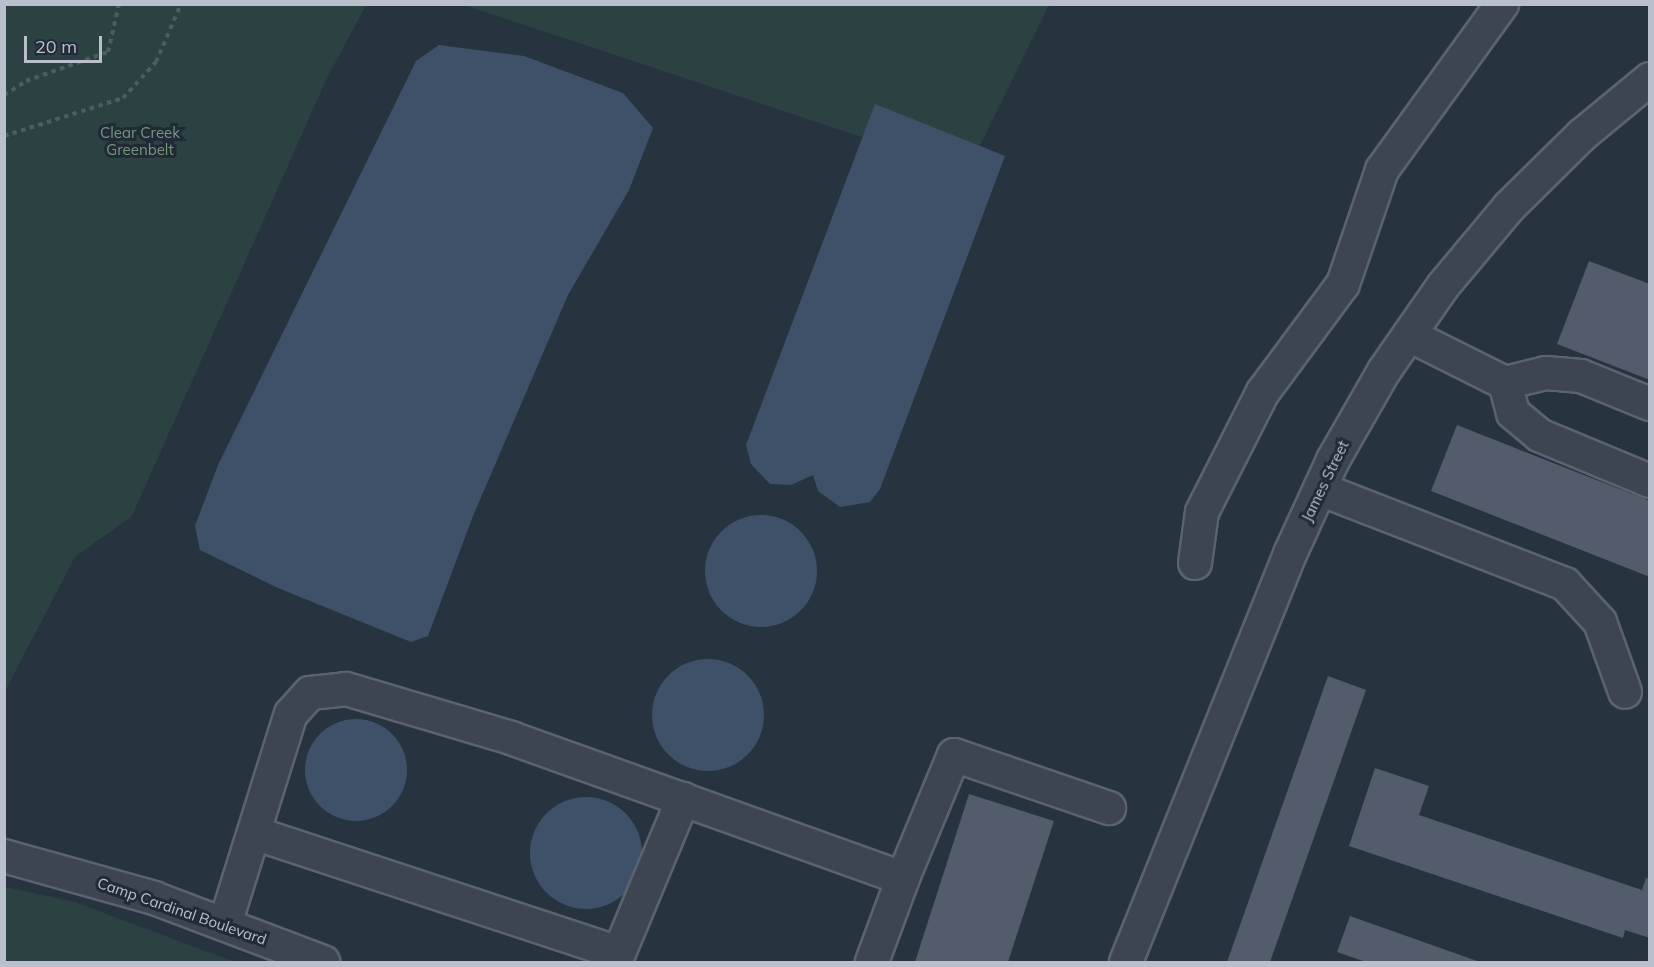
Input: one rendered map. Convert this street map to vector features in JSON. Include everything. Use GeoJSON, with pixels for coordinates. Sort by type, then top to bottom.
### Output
{"type":"FeatureCollection","features":[{"type":"Feature","properties":{"kind":"street"},"geometry":{"type":"LineString","coordinates":[[1195,563],[1202,512],[1263,392],[1343,284],[1382,170],[1502,4]]}},
{"type":"Feature","properties":{"kind":"street","name":"James Street"},"geometry":{"type":"LineString","coordinates":[[1126,963],[1320,489],[1384,371],[1443,286],[1509,207],[1582,135],[1648,83]]}},
{"type":"Feature","properties":{"kind":"street"},"geometry":{"type":"LineString","coordinates":[[1409,335],[1505,383],[1546,373],[1581,376],[1650,404]]}},
{"type":"Feature","properties":{"kind":"street"},"geometry":{"type":"LineString","coordinates":[[1505,383],[1513,413],[1539,435],[1650,481]]}},
{"type":"Feature","properties":{"kind":"street"},"geometry":{"type":"LineString","coordinates":[[1320,489],[1565,584],[1600,622],[1625,692]]}},
{"type":"Feature","properties":{"kind":"street"},"geometry":{"type":"LineString","coordinates":[[225,924],[291,714],[310,693],[346,688],[511,738],[903,878]]}},
{"type":"Feature","properties":{"kind":"street"},"geometry":{"type":"LineString","coordinates":[[872,963],[903,878],[954,755],[1109,808]]}},
{"type":"Feature","properties":{"kind":"street"},"geometry":{"type":"LineString","coordinates":[[254,833],[619,953],[683,799]]}},
{"type":"Feature","properties":{"kind":"street","name":"Camp Cardinal Boulevard"},"geometry":{"type":"LineString","coordinates":[[4,856],[154,898],[323,963]]}},
{"type":"Feature","properties":{"kind":"path"},"geometry":{"type":"LineString","coordinates":[[4,95],[26,81],[108,52],[118,4]]}},
{"type":"Feature","properties":{"kind":"path"},"geometry":{"type":"LineString","coordinates":[[4,136],[123,98],[156,62],[181,4]]}},
{"type":"Feature","properties":{"kind":"green space","name":"Clear Creek Greenbelt"},"geometry":{"type":"Polygon","coordinates":[[[5,4],[366,5],[326,80],[132,516],[75,557],[5,691],[5,4]]]}},
{"type":"Feature","properties":{"kind":"green space"},"geometry":{"type":"Polygon","coordinates":[[[464,5],[1049,5],[967,172],[464,5]]]}},
{"type":"Feature","properties":{"kind":"green space"},"geometry":{"type":"Polygon","coordinates":[[[5,887],[75,902],[235,962],[5,962],[5,887]]]}},
{"type":"Feature","properties":{"kind":"water"},"geometry":{"type":"Polygon","coordinates":[[[439,45],[524,56],[623,93],[653,128],[629,190],[568,295],[473,516],[428,636],[411,642],[278,588],[200,550],[195,526],[218,465],[416,61],[439,45]]]}},
{"type":"Feature","properties":{"kind":"water"},"geometry":{"type":"Polygon","coordinates":[[[875,104],[1005,156],[880,489],[870,502],[840,507],[818,491],[813,475],[791,485],[770,484],[751,464],[746,445],[875,104]]]}},
{"type":"Feature","properties":{"kind":"water"},"geometry":{"type":"Polygon","coordinates":[[[761,515],[782,519],[801,531],[813,550],[817,571],[813,592],[801,611],[782,623],[761,627],[740,623],[721,611],[709,592],[705,571],[709,550],[721,531],[740,519],[761,515]]]}},
{"type":"Feature","properties":{"kind":"water"},"geometry":{"type":"Polygon","coordinates":[[[708,659],[729,663],[748,675],[760,694],[764,715],[760,736],[748,755],[729,767],[708,771],[687,767],[668,755],[656,736],[652,715],[656,694],[668,675],[687,663],[708,659]]]}},
{"type":"Feature","properties":{"kind":"water"},"geometry":{"type":"Polygon","coordinates":[[[356,719],[375,723],[392,734],[403,751],[407,770],[403,789],[392,806],[375,817],[356,821],[337,817],[320,806],[309,789],[305,770],[309,751],[320,734],[337,723],[356,719]]]}},
{"type":"Feature","properties":{"kind":"water"},"geometry":{"type":"Polygon","coordinates":[[[586,797],[607,801],[626,813],[638,832],[642,853],[638,874],[626,893],[607,905],[586,909],[565,905],[546,893],[534,874],[530,853],[534,832],[546,813],[565,801],[586,797]]]}},
{"type":"Feature","properties":{"kind":"building"},"geometry":{"type":"Polygon","coordinates":[[[1589,261],[1650,284],[1650,380],[1557,344],[1589,261]]]}},
{"type":"Feature","properties":{"kind":"building"},"geometry":{"type":"Polygon","coordinates":[[[1457,425],[1650,501],[1650,577],[1431,491],[1457,425]]]}},
{"type":"Feature","properties":{"kind":"building"},"geometry":{"type":"Polygon","coordinates":[[[1328,676],[1366,690],[1270,962],[1227,962],[1328,676]]]}},
{"type":"Feature","properties":{"kind":"building"},"geometry":{"type":"Polygon","coordinates":[[[1375,768],[1429,786],[1419,815],[1642,890],[1646,878],[1650,879],[1650,938],[1625,930],[1623,938],[1349,846],[1375,768]]]}},
{"type":"Feature","properties":{"kind":"building"},"geometry":{"type":"Polygon","coordinates":[[[969,794],[1054,821],[1008,962],[915,962],[969,794]]]}},
{"type":"Feature","properties":{"kind":"building"},"geometry":{"type":"Polygon","coordinates":[[[1350,916],[1480,962],[1366,962],[1337,952],[1350,916]]]}}]}
